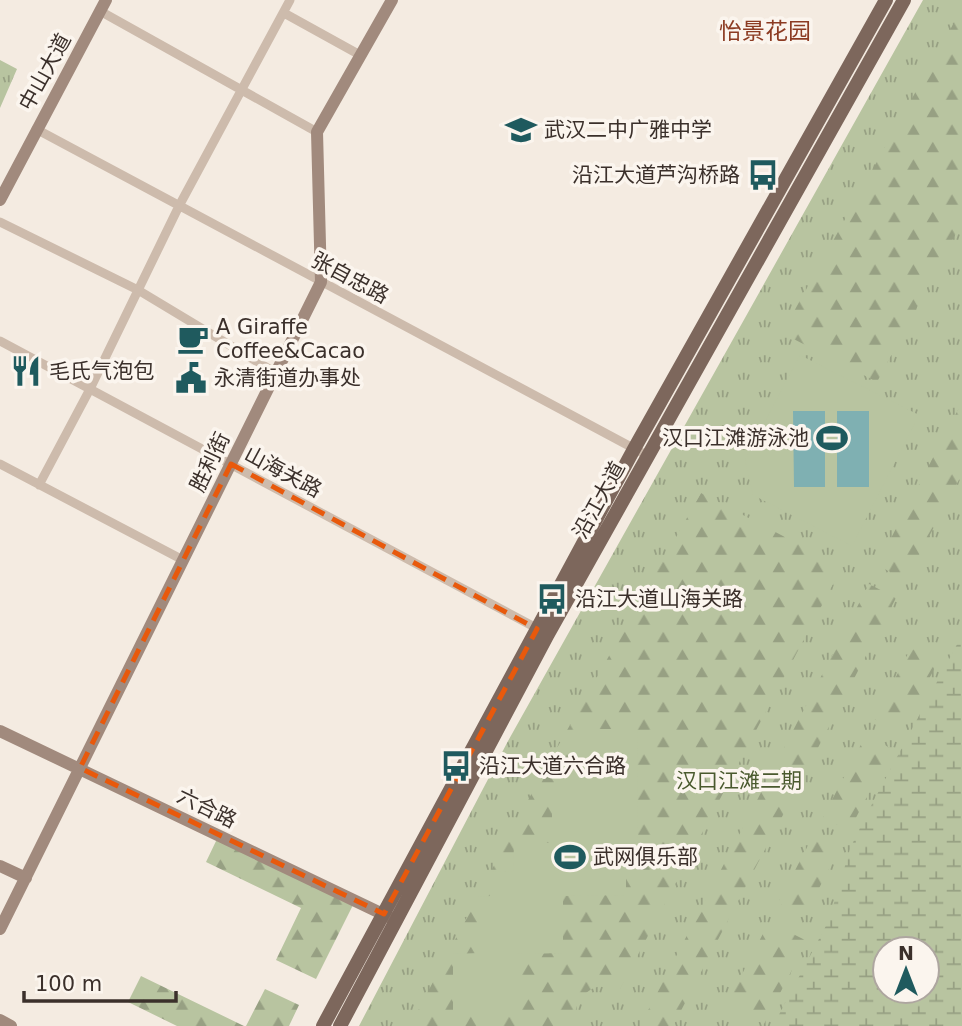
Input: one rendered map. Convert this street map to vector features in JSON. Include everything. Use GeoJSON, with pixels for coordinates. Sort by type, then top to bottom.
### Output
{"type":"FeatureCollection","features":[{"type":"Feature","properties":{"kind":"main road","name":"沿江大道"},"geometry":{"type":"LineString","coordinates":[[324,1026],[390,917],[542,631],[886,0]]}},
{"type":"Feature","properties":{"kind":"main road","name":"沿江大道"},"geometry":{"type":"LineString","coordinates":[[641,453],[904,0]]}},
{"type":"Feature","properties":{"kind":"main road","name":"沿江大道"},"geometry":{"type":"LineString","coordinates":[[340,1026],[390,917]]}},
{"type":"Feature","properties":{"kind":"street"},"geometry":{"type":"LineString","coordinates":[[39,485],[90,389],[179,206],[290,0]]}},
{"type":"Feature","properties":{"kind":"street"},"geometry":{"type":"LineString","coordinates":[[103,5],[242,91],[317,132],[392,0]]}},
{"type":"Feature","properties":{"kind":"street","name":"中山大道"},"geometry":{"type":"LineString","coordinates":[[0,200],[103,5]]}},
{"type":"Feature","properties":{"kind":"street"},"geometry":{"type":"LineString","coordinates":[[284,13],[360,55]]}},
{"type":"Feature","properties":{"kind":"street","name":"张自忠路"},"geometry":{"type":"LineString","coordinates":[[36,129],[641,453]]}},
{"type":"Feature","properties":{"kind":"street","name":"胜利街"},"geometry":{"type":"LineString","coordinates":[[0,929],[321,282],[317,132]]}},
{"type":"Feature","properties":{"kind":"street"},"geometry":{"type":"LineString","coordinates":[[0,222],[138,290],[276,373]]}},
{"type":"Feature","properties":{"kind":"street","name":"山海关路"},"geometry":{"type":"LineString","coordinates":[[0,341],[542,631]]}},
{"type":"Feature","properties":{"kind":"street"},"geometry":{"type":"LineString","coordinates":[[0,464],[183,560]]}},
{"type":"Feature","properties":{"kind":"street","name":"六合路"},"geometry":{"type":"LineString","coordinates":[[0,730],[390,917]]}},
{"type":"Feature","properties":{"kind":"street"},"geometry":{"type":"LineString","coordinates":[[0,866],[26,878]]}},
{"type":"Feature","properties":{"kind":"street"},"geometry":{"type":"LineString","coordinates":[[0,1020],[11,1026]]}},
{"type":"Feature","properties":{"kind":"highlighted area"},"geometry":{"type":"Polygon","coordinates":[[[231,464],[537,629],[384,914],[80,768],[231,464]]]}},
{"type":"Feature","properties":{"kind":"green space","name":"汉口江滩二期"},"geometry":{"type":"Polygon","coordinates":[[[923,0],[962,0],[962,1026],[359,1026],[508,741],[923,0]]]}},
{"type":"Feature","properties":{"kind":"green space"},"geometry":{"type":"Polygon","coordinates":[[[956,19],[962,22],[962,222],[877,382],[782,333],[956,19]]]}},
{"type":"Feature","properties":{"kind":"green space"},"geometry":{"type":"Polygon","coordinates":[[[0,60],[17,69],[0,108],[0,60]]]}},
{"type":"Feature","properties":{"kind":"green space","name":"汉口江滩游泳池"},"geometry":{"type":"Polygon","coordinates":[[[800,355],[919,415],[852,546],[753,495],[745,460],[800,355]]]}},
{"type":"Feature","properties":{"kind":"green space"},"geometry":{"type":"Polygon","coordinates":[[[962,402],[962,474],[906,580],[877,565],[962,402]]]}},
{"type":"Feature","properties":{"kind":"green space"},"geometry":{"type":"Polygon","coordinates":[[[701,493],[842,567],[620,989],[601,986],[586,993],[577,1007],[576,1026],[410,1026],[535,787],[701,493]],[[579,783],[552,784],[552,843],[514,872],[491,897],[478,954],[563,953],[563,896],[626,842],[637,842],[579,783]]]}},
{"type":"Feature","properties":{"kind":"green space"},"geometry":{"type":"Polygon","coordinates":[[[869,584],[896,598],[673,1026],[640,1026],[869,584]]]}},
{"type":"Feature","properties":{"kind":"green space"},"geometry":{"type":"Polygon","coordinates":[[[962,635],[962,1026],[773,1026],[829,920],[850,849],[962,635]]]}},
{"type":"Feature","properties":{"kind":"green space"},"geometry":{"type":"Polygon","coordinates":[[[911,648],[938,662],[900,733],[874,719],[911,648]]]}},
{"type":"Feature","properties":{"kind":"green space","name":"武网俱乐部"},"geometry":{"type":"Polygon","coordinates":[[[579,729],[637,729],[638,842],[626,843],[626,895],[563,896],[563,953],[517,954],[517,1010],[453,1010],[453,954],[478,953],[478,897],[490,896],[490,872],[513,871],[514,843],[552,843],[552,783],[579,783],[579,729]]]}},
{"type":"Feature","properties":{"kind":"green space"},"geometry":{"type":"Polygon","coordinates":[[[866,735],[892,749],[849,831],[823,817],[866,735]]]}},
{"type":"Feature","properties":{"kind":"green space"},"geometry":{"type":"Polygon","coordinates":[[[814,834],[840,848],[804,917],[778,903],[814,834]]]}},
{"type":"Feature","properties":{"kind":"green space"},"geometry":{"type":"Polygon","coordinates":[[[217,839],[353,905],[316,979],[276,960],[301,908],[206,862],[217,839]]]}},
{"type":"Feature","properties":{"kind":"green space"},"geometry":{"type":"Polygon","coordinates":[[[769,922],[807,941],[764,1024],[726,1005],[769,922]]]}},
{"type":"Feature","properties":{"kind":"green space"},"geometry":{"type":"Polygon","coordinates":[[[141,976],[244,1026],[177,1026],[128,1002],[141,976]]]}},
{"type":"Feature","properties":{"kind":"green space"},"geometry":{"type":"Polygon","coordinates":[[[265,989],[299,1005],[289,1026],[246,1026],[265,989]]]}},
{"type":"Feature","properties":{"kind":"water"},"geometry":{"type":"Polygon","coordinates":[[[793,411],[825,411],[825,487],[794,487],[793,411]]]}},
{"type":"Feature","properties":{"kind":"water"},"geometry":{"type":"Polygon","coordinates":[[[837,411],[869,411],[869,487],[837,487],[837,411]]]}},
{"type":"Feature","properties":{"kind":"place","name":"武汉二中广雅中学"},"geometry":{"type":"Point","coordinates":[521,130]}},
{"type":"Feature","properties":{"kind":"place","name":"沿江大道芦沟桥路"},"geometry":{"type":"Point","coordinates":[763,175]}},
{"type":"Feature","properties":{"kind":"place","name":"A Giraffe Coffee&Cacao"},"geometry":{"type":"Point","coordinates":[193,339]}},
{"type":"Feature","properties":{"kind":"place","name":"毛氏气泡包"},"geometry":{"type":"Point","coordinates":[26,371]}},
{"type":"Feature","properties":{"kind":"place","name":"永清街道办事处"},"geometry":{"type":"Point","coordinates":[191,378]}},
{"type":"Feature","properties":{"kind":"place","name":"汉口江滩游泳池"},"geometry":{"type":"Point","coordinates":[832,438]}},
{"type":"Feature","properties":{"kind":"place","name":"沿江大道山海关路"},"geometry":{"type":"Point","coordinates":[552,599]}},
{"type":"Feature","properties":{"kind":"place","name":"沿江大道六合路"},"geometry":{"type":"Point","coordinates":[456,766]}},
{"type":"Feature","properties":{"kind":"place","name":"武网俱乐部"},"geometry":{"type":"Point","coordinates":[570,857]}},
{"type":"Feature","properties":{"kind":"district","name":"怡景花园"},"geometry":{"type":"Point","coordinates":[765,31]}}]}
